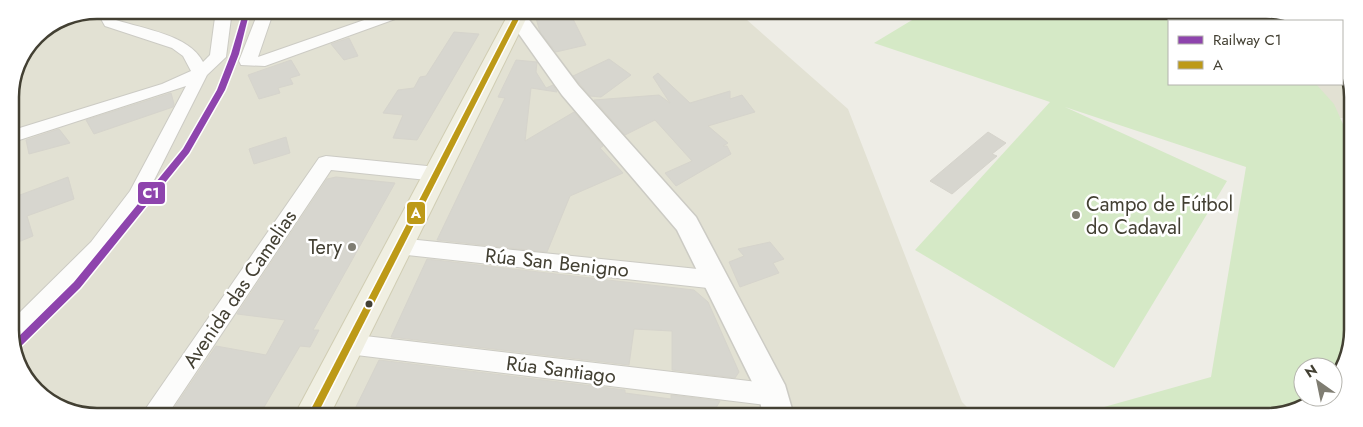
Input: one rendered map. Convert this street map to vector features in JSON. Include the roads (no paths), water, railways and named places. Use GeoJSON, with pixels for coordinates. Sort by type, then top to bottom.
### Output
{"type":"FeatureCollection","features":[{"type":"Feature","properties":{"kind":"main road"},"geometry":{"type":"LineString","coordinates":[[315,408],[516,19]]}},
{"type":"Feature","properties":{"kind":"street"},"geometry":{"type":"LineString","coordinates":[[19,327],[98,248],[137,195],[193,90],[200,73],[190,53],[178,45],[110,23],[108,19]]}},
{"type":"Feature","properties":{"kind":"street"},"geometry":{"type":"LineString","coordinates":[[19,134],[168,88],[200,73],[218,57],[223,19]]}},
{"type":"Feature","properties":{"kind":"street"},"geometry":{"type":"LineString","coordinates":[[262,19],[246,61],[259,62],[381,19]]}},
{"type":"Feature","properties":{"kind":"street"},"geometry":{"type":"LineString","coordinates":[[522,19],[570,90],[620,144],[687,224],[717,280],[726,303],[776,405]]}},
{"type":"Feature","properties":{"kind":"street","name":"Avenida das Camelias"},"geometry":{"type":"LineString","coordinates":[[158,408],[326,164],[437,174]]}},
{"type":"Feature","properties":{"kind":"street","name":"Rúa San Benigno"},"geometry":{"type":"LineString","coordinates":[[398,246],[717,280]]}},
{"type":"Feature","properties":{"kind":"street","name":"Rúa Santiago"},"geometry":{"type":"LineString","coordinates":[[348,344],[776,405]]}},
{"type":"Feature","properties":{"kind":"rail line","name":"C1"},"geometry":{"type":"LineString","coordinates":[[20,341],[77,285],[186,151],[221,90],[235,54],[245,19]]}},
{"type":"Feature","properties":{"kind":"place","name":"Campo de Fútbol do Cadaval"},"geometry":{"type":"Point","coordinates":[1076,215]}},
{"type":"Feature","properties":{"kind":"place","name":"Tery"},"geometry":{"type":"Point","coordinates":[352,247]}}]}
